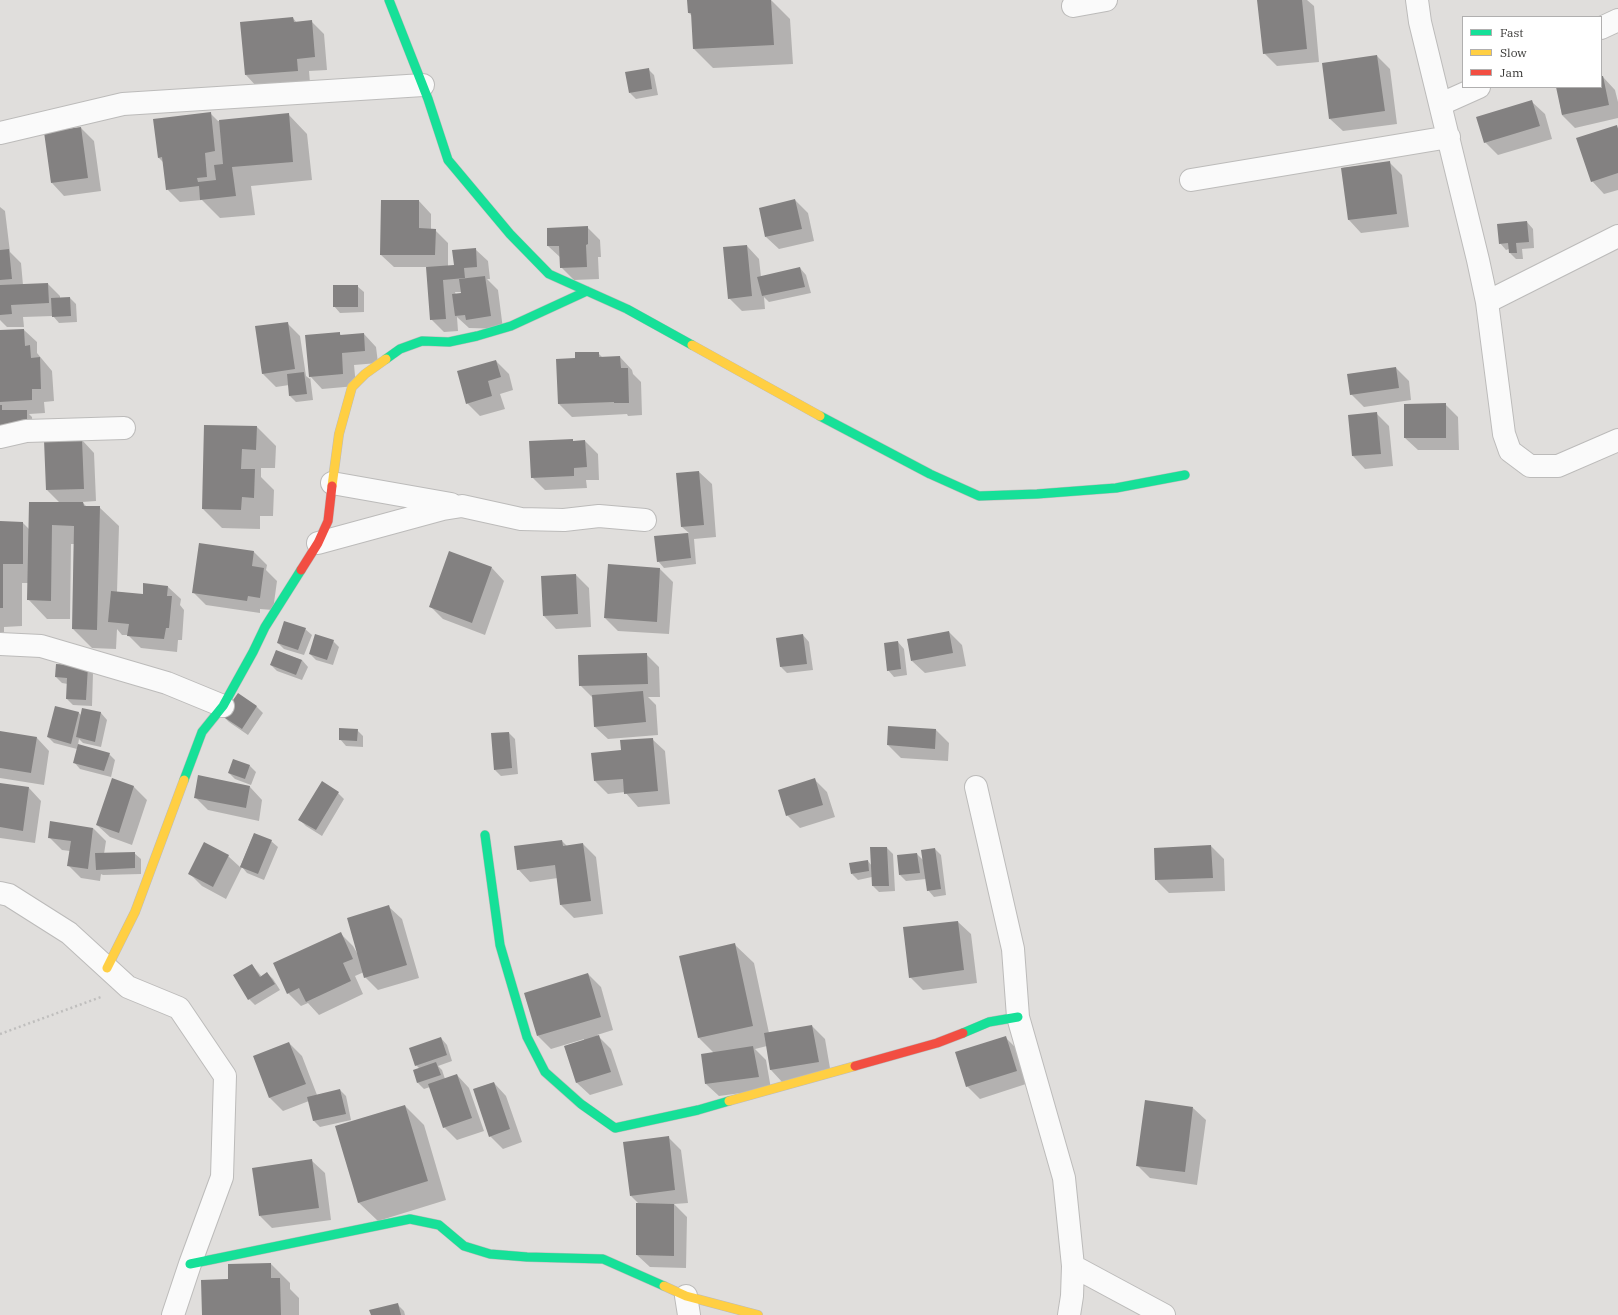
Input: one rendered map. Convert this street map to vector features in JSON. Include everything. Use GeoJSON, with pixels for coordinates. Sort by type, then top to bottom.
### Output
{"type":"FeatureCollection","features":[{"type":"Feature","properties":{"kind":"street"},"geometry":{"type":"LineString","coordinates":[[389,0],[423,84],[448,160],[510,234],[549,274],[627,309],[863,440],[930,474],[979,496],[1037,494],[1116,488],[1185,475]]}},
{"type":"Feature","properties":{"kind":"street"},"geometry":{"type":"LineString","coordinates":[[1073,6],[1106,0]]}},
{"type":"Feature","properties":{"kind":"street"},"geometry":{"type":"LineString","coordinates":[[1417,0],[1420,22],[1449,137],[1487,302],[1504,434],[1510,451],[1530,466],[1558,466],[1618,440]]}},
{"type":"Feature","properties":{"kind":"street"},"geometry":{"type":"LineString","coordinates":[[1602,28],[1618,20]]}},
{"type":"Feature","properties":{"kind":"street"},"geometry":{"type":"LineString","coordinates":[[0,133],[123,104],[423,84]]}},
{"type":"Feature","properties":{"kind":"street"},"geometry":{"type":"LineString","coordinates":[[1441,104],[1477,88]]}},
{"type":"Feature","properties":{"kind":"street"},"geometry":{"type":"LineString","coordinates":[[1191,180],[1449,137]]}},
{"type":"Feature","properties":{"kind":"street"},"geometry":{"type":"LineString","coordinates":[[1487,302],[1618,236]]}},
{"type":"Feature","properties":{"kind":"street"},"geometry":{"type":"LineString","coordinates":[[107,968],[135,912],[202,732],[223,706],[265,627],[318,543],[328,521],[339,434],[352,386],[365,374],[400,349],[422,341],[449,342],[511,326],[587,291]]}},
{"type":"Feature","properties":{"kind":"street"},"geometry":{"type":"LineString","coordinates":[[0,437],[26,431],[124,428]]}},
{"type":"Feature","properties":{"kind":"street"},"geometry":{"type":"LineString","coordinates":[[332,483],[462,506],[521,519],[564,520],[599,516],[645,520]]}},
{"type":"Feature","properties":{"kind":"street"},"geometry":{"type":"LineString","coordinates":[[318,543],[443,509],[462,506]]}},
{"type":"Feature","properties":{"kind":"street"},"geometry":{"type":"LineString","coordinates":[[0,644],[41,646],[167,683],[223,706]]}},
{"type":"Feature","properties":{"kind":"street"},"geometry":{"type":"LineString","coordinates":[[976,788],[1013,949],[1018,1017],[1064,1178],[1073,1266],[1072,1296],[1069,1315]]}},
{"type":"Feature","properties":{"kind":"street"},"geometry":{"type":"LineString","coordinates":[[485,835],[500,945],[527,1037],[545,1072],[581,1104],[615,1128],[698,1110],[937,1043],[989,1022],[1018,1017]]}},
{"type":"Feature","properties":{"kind":"street"},"geometry":{"type":"LineString","coordinates":[[0,893],[9,895],[69,933],[128,987],[178,1008],[225,1076],[222,1177],[173,1315]]}},
{"type":"Feature","properties":{"kind":"street"},"geometry":{"type":"LineString","coordinates":[[190,1264],[410,1219],[439,1225],[464,1246],[490,1254],[527,1257],[603,1259],[687,1306],[758,1315]]}},
{"type":"Feature","properties":{"kind":"street"},"geometry":{"type":"LineString","coordinates":[[1073,1266],[1164,1315]]}},
{"type":"Feature","properties":{"kind":"path"},"geometry":{"type":"LineString","coordinates":[[0,1034],[128,987]]}},
{"type":"Feature","properties":{"kind":"building"},"geometry":{"type":"Polygon","coordinates":[[[687,0],[771,0],[774,45],[693,49],[691,13],[688,13],[687,0]]]}},
{"type":"Feature","properties":{"kind":"building"},"geometry":{"type":"Polygon","coordinates":[[[1257,0],[1302,0],[1307,49],[1263,54],[1257,0]]]}},
{"type":"Feature","properties":{"kind":"building"},"geometry":{"type":"Polygon","coordinates":[[[293,17],[294,22],[312,20],[315,57],[297,59],[298,71],[245,75],[240,22],[293,17]]]}},
{"type":"Feature","properties":{"kind":"building"},"geometry":{"type":"Polygon","coordinates":[[[1377,55],[1385,111],[1329,119],[1322,63],[1377,55]]]}},
{"type":"Feature","properties":{"kind":"building"},"geometry":{"type":"Polygon","coordinates":[[[649,68],[652,89],[629,93],[625,72],[649,68]]]}},
{"type":"Feature","properties":{"kind":"building"},"geometry":{"type":"Polygon","coordinates":[[[1603,76],[1609,105],[1562,115],[1556,88],[1602,88],[1603,76]]]}},
{"type":"Feature","properties":{"kind":"building"},"geometry":{"type":"Polygon","coordinates":[[[1532,100],[1540,126],[1484,143],[1476,117],[1532,100]]]}},
{"type":"Feature","properties":{"kind":"building"},"geometry":{"type":"Polygon","coordinates":[[[211,112],[215,151],[205,153],[207,177],[197,178],[198,182],[216,180],[214,165],[223,164],[219,120],[289,113],[293,162],[232,167],[236,196],[200,200],[199,186],[166,190],[162,157],[158,158],[153,119],[211,112]]]}},
{"type":"Feature","properties":{"kind":"building"},"geometry":{"type":"Polygon","coordinates":[[[1617,125],[1618,173],[1591,182],[1576,138],[1617,125]]]}},
{"type":"Feature","properties":{"kind":"building"},"geometry":{"type":"Polygon","coordinates":[[[81,127],[88,178],[51,183],[44,132],[81,127]]]}},
{"type":"Feature","properties":{"kind":"building"},"geometry":{"type":"Polygon","coordinates":[[[1390,161],[1397,214],[1348,220],[1341,168],[1390,161]]]}},
{"type":"Feature","properties":{"kind":"building"},"geometry":{"type":"Polygon","coordinates":[[[795,199],[802,229],[765,237],[759,208],[795,199]]]}},
{"type":"Feature","properties":{"kind":"building"},"geometry":{"type":"Polygon","coordinates":[[[381,200],[419,200],[419,228],[436,229],[435,255],[380,255],[381,200]]]}},
{"type":"Feature","properties":{"kind":"building"},"geometry":{"type":"Polygon","coordinates":[[[1527,221],[1529,242],[1516,243],[1517,253],[1509,253],[1508,243],[1499,244],[1497,224],[1527,221]]]}},
{"type":"Feature","properties":{"kind":"building"},"geometry":{"type":"Polygon","coordinates":[[[588,226],[588,244],[586,245],[587,267],[560,268],[559,246],[547,246],[547,228],[588,226]]]}},
{"type":"Feature","properties":{"kind":"building"},"geometry":{"type":"Polygon","coordinates":[[[747,245],[752,296],[728,299],[723,247],[747,245]]]}},
{"type":"Feature","properties":{"kind":"building"},"geometry":{"type":"Polygon","coordinates":[[[476,248],[477,267],[464,268],[465,278],[443,280],[446,319],[430,320],[426,267],[454,265],[452,250],[476,248]]]}},
{"type":"Feature","properties":{"kind":"building"},"geometry":{"type":"Polygon","coordinates":[[[9,249],[12,279],[0,280],[0,250],[9,249]]]}},
{"type":"Feature","properties":{"kind":"building"},"geometry":{"type":"Polygon","coordinates":[[[800,267],[805,287],[762,296],[757,277],[800,267]]]}},
{"type":"Feature","properties":{"kind":"building"},"geometry":{"type":"Polygon","coordinates":[[[485,276],[491,316],[466,320],[465,315],[455,316],[452,294],[461,293],[459,279],[485,276]]]}},
{"type":"Feature","properties":{"kind":"building"},"geometry":{"type":"Polygon","coordinates":[[[48,283],[49,303],[11,305],[12,314],[0,315],[0,285],[48,283]]]}},
{"type":"Feature","properties":{"kind":"building"},"geometry":{"type":"Polygon","coordinates":[[[333,285],[358,285],[358,307],[333,307],[333,285]]]}},
{"type":"Feature","properties":{"kind":"building"},"geometry":{"type":"Polygon","coordinates":[[[70,297],[71,316],[52,317],[51,298],[70,297]]]}},
{"type":"Feature","properties":{"kind":"building"},"geometry":{"type":"Polygon","coordinates":[[[288,322],[295,369],[262,374],[255,326],[288,322]]]}},
{"type":"Feature","properties":{"kind":"building"},"geometry":{"type":"Polygon","coordinates":[[[24,329],[25,346],[30,345],[31,358],[40,357],[41,389],[32,389],[32,400],[0,402],[0,330],[24,329]]]}},
{"type":"Feature","properties":{"kind":"building"},"geometry":{"type":"Polygon","coordinates":[[[340,332],[340,335],[364,333],[365,351],[342,353],[343,374],[309,377],[305,335],[340,332]]]}},
{"type":"Feature","properties":{"kind":"building"},"geometry":{"type":"Polygon","coordinates":[[[575,352],[599,352],[599,357],[620,356],[621,368],[628,368],[629,403],[614,402],[558,404],[556,359],[575,358],[575,352]]]}},
{"type":"Feature","properties":{"kind":"building"},"geometry":{"type":"Polygon","coordinates":[[[496,360],[501,377],[488,381],[492,396],[466,404],[457,371],[496,360]]]}},
{"type":"Feature","properties":{"kind":"building"},"geometry":{"type":"Polygon","coordinates":[[[1396,367],[1399,388],[1350,395],[1347,374],[1396,367]]]}},
{"type":"Feature","properties":{"kind":"building"},"geometry":{"type":"Polygon","coordinates":[[[304,372],[307,394],[289,396],[287,374],[304,372]]]}},
{"type":"Feature","properties":{"kind":"building"},"geometry":{"type":"Polygon","coordinates":[[[1446,403],[1446,438],[1404,438],[1404,404],[1446,403]]]}},
{"type":"Feature","properties":{"kind":"building"},"geometry":{"type":"Polygon","coordinates":[[[0,405],[2,405],[2,410],[27,410],[27,425],[0,425],[0,405]]]}},
{"type":"Feature","properties":{"kind":"building"},"geometry":{"type":"Polygon","coordinates":[[[1377,412],[1381,454],[1352,456],[1348,415],[1377,412]]]}},
{"type":"Feature","properties":{"kind":"building"},"geometry":{"type":"Polygon","coordinates":[[[204,425],[257,426],[256,450],[242,449],[241,469],[255,469],[254,498],[242,497],[241,510],[202,509],[204,425]]]}},
{"type":"Feature","properties":{"kind":"building"},"geometry":{"type":"Polygon","coordinates":[[[82,439],[84,489],[46,490],[44,440],[82,439]]]}},
{"type":"Feature","properties":{"kind":"building"},"geometry":{"type":"Polygon","coordinates":[[[573,439],[573,441],[585,440],[587,467],[574,468],[574,476],[531,478],[529,441],[573,439]]]}},
{"type":"Feature","properties":{"kind":"building"},"geometry":{"type":"Polygon","coordinates":[[[699,471],[704,525],[681,527],[676,473],[699,471]]]}},
{"type":"Feature","properties":{"kind":"building"},"geometry":{"type":"Polygon","coordinates":[[[29,502],[83,502],[84,506],[100,506],[97,630],[72,629],[74,526],[52,525],[51,601],[27,600],[29,502]]]}},
{"type":"Feature","properties":{"kind":"building"},"geometry":{"type":"Polygon","coordinates":[[[0,521],[23,522],[23,564],[3,564],[3,608],[0,608],[0,521]]]}},
{"type":"Feature","properties":{"kind":"building"},"geometry":{"type":"Polygon","coordinates":[[[688,533],[691,558],[657,562],[654,536],[688,533]]]}},
{"type":"Feature","properties":{"kind":"building"},"geometry":{"type":"Polygon","coordinates":[[[199,543],[254,551],[252,566],[264,568],[260,598],[248,596],[247,601],[192,593],[199,543]]]}},
{"type":"Feature","properties":{"kind":"building"},"geometry":{"type":"Polygon","coordinates":[[[449,551],[492,567],[472,623],[429,607],[449,551]]]}},
{"type":"Feature","properties":{"kind":"building"},"geometry":{"type":"Polygon","coordinates":[[[608,564],[660,568],[657,622],[604,618],[608,564]]]}},
{"type":"Feature","properties":{"kind":"building"},"geometry":{"type":"Polygon","coordinates":[[[576,574],[578,614],[543,616],[541,576],[576,574]]]}},
{"type":"Feature","properties":{"kind":"building"},"geometry":{"type":"Polygon","coordinates":[[[143,583],[168,586],[167,596],[172,596],[169,628],[166,628],[164,639],[127,636],[129,624],[108,622],[111,591],[143,594],[143,583]]]}},
{"type":"Feature","properties":{"kind":"building"},"geometry":{"type":"Polygon","coordinates":[[[284,621],[306,628],[298,650],[277,643],[284,621]]]}},
{"type":"Feature","properties":{"kind":"building"},"geometry":{"type":"Polygon","coordinates":[[[949,631],[953,653],[911,661],[907,639],[949,631]]]}},
{"type":"Feature","properties":{"kind":"building"},"geometry":{"type":"Polygon","coordinates":[[[315,634],[334,640],[327,660],[309,654],[315,634]]]}},
{"type":"Feature","properties":{"kind":"building"},"geometry":{"type":"Polygon","coordinates":[[[803,634],[807,664],[780,667],[776,638],[803,634]]]}},
{"type":"Feature","properties":{"kind":"building"},"geometry":{"type":"Polygon","coordinates":[[[898,641],[901,669],[887,671],[884,643],[898,641]]]}},
{"type":"Feature","properties":{"kind":"building"},"geometry":{"type":"Polygon","coordinates":[[[276,650],[302,660],[296,675],[270,665],[276,650]]]}},
{"type":"Feature","properties":{"kind":"building"},"geometry":{"type":"Polygon","coordinates":[[[647,653],[648,684],[579,686],[578,655],[647,653]]]}},
{"type":"Feature","properties":{"kind":"building"},"geometry":{"type":"Polygon","coordinates":[[[56,664],[88,666],[86,700],[66,699],[67,678],[55,677],[56,664]]]}},
{"type":"Feature","properties":{"kind":"building"},"geometry":{"type":"Polygon","coordinates":[[[643,691],[646,722],[594,727],[592,695],[643,691]]]}},
{"type":"Feature","properties":{"kind":"building"},"geometry":{"type":"Polygon","coordinates":[[[238,693],[257,706],[242,729],[222,716],[238,693]]]}},
{"type":"Feature","properties":{"kind":"building"},"geometry":{"type":"Polygon","coordinates":[[[55,706],[79,712],[71,744],[47,737],[55,706]]]}},
{"type":"Feature","properties":{"kind":"building"},"geometry":{"type":"Polygon","coordinates":[[[82,708],[101,712],[95,742],[76,737],[82,708]]]}},
{"type":"Feature","properties":{"kind":"building"},"geometry":{"type":"Polygon","coordinates":[[[888,726],[936,729],[935,749],[887,745],[888,726]]]}},
{"type":"Feature","properties":{"kind":"building"},"geometry":{"type":"Polygon","coordinates":[[[339,728],[358,729],[357,741],[339,740],[339,728]]]}},
{"type":"Feature","properties":{"kind":"building"},"geometry":{"type":"Polygon","coordinates":[[[0,731],[37,737],[31,773],[0,768],[0,731]]]}},
{"type":"Feature","properties":{"kind":"building"},"geometry":{"type":"Polygon","coordinates":[[[509,732],[512,768],[494,770],[491,733],[509,732]]]}},
{"type":"Feature","properties":{"kind":"building"},"geometry":{"type":"Polygon","coordinates":[[[653,738],[658,791],[624,794],[623,779],[594,781],[591,753],[621,750],[620,740],[653,738]]]}},
{"type":"Feature","properties":{"kind":"building"},"geometry":{"type":"Polygon","coordinates":[[[78,744],[110,753],[104,771],[73,763],[78,744]]]}},
{"type":"Feature","properties":{"kind":"building"},"geometry":{"type":"Polygon","coordinates":[[[233,759],[250,765],[245,779],[228,773],[233,759]]]}},
{"type":"Feature","properties":{"kind":"building"},"geometry":{"type":"Polygon","coordinates":[[[198,775],[250,786],[246,808],[194,798],[198,775]]]}},
{"type":"Feature","properties":{"kind":"building"},"geometry":{"type":"Polygon","coordinates":[[[112,778],[134,786],[119,833],[96,825],[112,778]]]}},
{"type":"Feature","properties":{"kind":"building"},"geometry":{"type":"Polygon","coordinates":[[[815,778],[823,805],[786,816],[778,790],[815,778]]]}},
{"type":"Feature","properties":{"kind":"building"},"geometry":{"type":"Polygon","coordinates":[[[322,781],[339,792],[316,830],[298,820],[322,781]]]}},
{"type":"Feature","properties":{"kind":"building"},"geometry":{"type":"Polygon","coordinates":[[[0,783],[29,787],[23,831],[0,827],[0,783]]]}},
{"type":"Feature","properties":{"kind":"building"},"geometry":{"type":"Polygon","coordinates":[[[50,821],[93,828],[88,869],[67,866],[71,841],[48,838],[50,821]]]}},
{"type":"Feature","properties":{"kind":"building"},"geometry":{"type":"Polygon","coordinates":[[[254,833],[272,840],[258,874],[240,867],[254,833]]]}},
{"type":"Feature","properties":{"kind":"building"},"geometry":{"type":"Polygon","coordinates":[[[562,840],[563,846],[583,843],[591,901],[560,905],[555,865],[517,870],[514,846],[562,840]]]}},
{"type":"Feature","properties":{"kind":"building"},"geometry":{"type":"Polygon","coordinates":[[[204,842],[229,855],[213,887],[188,874],[204,842]]]}},
{"type":"Feature","properties":{"kind":"building"},"geometry":{"type":"Polygon","coordinates":[[[1211,845],[1213,878],[1155,880],[1154,848],[1211,845]]]}},
{"type":"Feature","properties":{"kind":"building"},"geometry":{"type":"Polygon","coordinates":[[[870,847],[887,847],[889,886],[872,886],[870,847]]]}},
{"type":"Feature","properties":{"kind":"building"},"geometry":{"type":"Polygon","coordinates":[[[935,848],[941,889],[927,891],[921,850],[935,848]]]}},
{"type":"Feature","properties":{"kind":"building"},"geometry":{"type":"Polygon","coordinates":[[[135,852],[135,868],[96,870],[95,853],[135,852]]]}},
{"type":"Feature","properties":{"kind":"building"},"geometry":{"type":"Polygon","coordinates":[[[917,853],[920,873],[899,875],[897,855],[917,853]]]}},
{"type":"Feature","properties":{"kind":"building"},"geometry":{"type":"Polygon","coordinates":[[[868,860],[869,871],[851,874],[849,863],[868,860]]]}},
{"type":"Feature","properties":{"kind":"building"},"geometry":{"type":"Polygon","coordinates":[[[389,905],[407,965],[364,978],[347,918],[389,905]]]}},
{"type":"Feature","properties":{"kind":"building"},"geometry":{"type":"Polygon","coordinates":[[[958,921],[964,970],[909,978],[903,927],[958,921]]]}},
{"type":"Feature","properties":{"kind":"building"},"geometry":{"type":"Polygon","coordinates":[[[341,932],[353,959],[343,963],[351,981],[306,1002],[299,988],[287,994],[273,963],[341,932]]]}},
{"type":"Feature","properties":{"kind":"building"},"geometry":{"type":"Polygon","coordinates":[[[735,943],[753,1026],[698,1038],[679,956],[735,943]]]}},
{"type":"Feature","properties":{"kind":"building"},"geometry":{"type":"Polygon","coordinates":[[[252,964],[260,977],[267,972],[275,984],[248,1000],[233,975],[252,964]]]}},
{"type":"Feature","properties":{"kind":"building"},"geometry":{"type":"Polygon","coordinates":[[[588,973],[601,1017],[537,1036],[524,993],[588,973]]]}},
{"type":"Feature","properties":{"kind":"building"},"geometry":{"type":"Polygon","coordinates":[[[812,1025],[819,1062],[770,1070],[764,1033],[812,1025]]]}},
{"type":"Feature","properties":{"kind":"building"},"geometry":{"type":"Polygon","coordinates":[[[599,1035],[611,1072],[576,1083],[564,1046],[599,1035]]]}},
{"type":"Feature","properties":{"kind":"building"},"geometry":{"type":"Polygon","coordinates":[[[1006,1036],[1017,1071],[966,1087],[955,1052],[1006,1036]]]}},
{"type":"Feature","properties":{"kind":"building"},"geometry":{"type":"Polygon","coordinates":[[[441,1037],[447,1055],[415,1066],[409,1048],[441,1037]]]}},
{"type":"Feature","properties":{"kind":"building"},"geometry":{"type":"Polygon","coordinates":[[[289,1042],[306,1084],[269,1098],[253,1056],[289,1042]]]}},
{"type":"Feature","properties":{"kind":"building"},"geometry":{"type":"Polygon","coordinates":[[[753,1046],[759,1077],[705,1084],[701,1054],[753,1046]]]}},
{"type":"Feature","properties":{"kind":"building"},"geometry":{"type":"Polygon","coordinates":[[[436,1062],[441,1075],[417,1083],[413,1070],[436,1062]]]}},
{"type":"Feature","properties":{"kind":"building"},"geometry":{"type":"Polygon","coordinates":[[[457,1074],[472,1118],[443,1128],[428,1084],[457,1074]]]}},
{"type":"Feature","properties":{"kind":"building"},"geometry":{"type":"Polygon","coordinates":[[[494,1082],[510,1129],[489,1137],[473,1089],[494,1082]]]}},
{"type":"Feature","properties":{"kind":"building"},"geometry":{"type":"Polygon","coordinates":[[[340,1089],[346,1114],[313,1121],[307,1097],[340,1089]]]}},
{"type":"Feature","properties":{"kind":"building"},"geometry":{"type":"Polygon","coordinates":[[[1145,1100],[1193,1107],[1185,1172],[1136,1166],[1145,1100]]]}},
{"type":"Feature","properties":{"kind":"building"},"geometry":{"type":"Polygon","coordinates":[[[405,1105],[428,1181],[358,1203],[335,1126],[405,1105]]]}},
{"type":"Feature","properties":{"kind":"building"},"geometry":{"type":"Polygon","coordinates":[[[669,1136],[675,1190],[630,1196],[623,1142],[669,1136]]]}},
{"type":"Feature","properties":{"kind":"building"},"geometry":{"type":"Polygon","coordinates":[[[312,1159],[319,1208],[259,1216],[252,1168],[312,1159]]]}},
{"type":"Feature","properties":{"kind":"building"},"geometry":{"type":"Polygon","coordinates":[[[636,1203],[674,1204],[674,1256],[636,1255],[636,1203]]]}},
{"type":"Feature","properties":{"kind":"building"},"geometry":{"type":"Polygon","coordinates":[[[271,1263],[271,1278],[280,1278],[281,1315],[202,1315],[201,1280],[228,1279],[228,1264],[271,1263]]]}},
{"type":"Feature","properties":{"kind":"building"},"geometry":{"type":"Polygon","coordinates":[[[398,1303],[401,1315],[371,1315],[369,1310],[398,1303]]]}},
{"type":"Feature","properties":{"kind":"traffic: fast"},"geometry":{"type":"LineString","coordinates":[[389,0],[428,99],[448,160],[510,234],[549,274],[627,309],[692,345]]}},
{"type":"Feature","properties":{"kind":"traffic: fast"},"geometry":{"type":"LineString","coordinates":[[386,359],[400,349],[422,341],[449,342],[511,326],[587,291]]}},
{"type":"Feature","properties":{"kind":"traffic: fast"},"geometry":{"type":"LineString","coordinates":[[820,416],[930,474],[979,496],[1037,494],[1116,488],[1185,475]]}},
{"type":"Feature","properties":{"kind":"traffic: fast"},"geometry":{"type":"LineString","coordinates":[[184,780],[202,732],[223,706],[265,627],[301,570]]}},
{"type":"Feature","properties":{"kind":"traffic: fast"},"geometry":{"type":"LineString","coordinates":[[485,835],[500,945],[527,1037],[545,1072],[581,1104],[615,1128],[698,1110],[729,1101]]}},
{"type":"Feature","properties":{"kind":"traffic: fast"},"geometry":{"type":"LineString","coordinates":[[963,1033],[989,1022],[1018,1017]]}},
{"type":"Feature","properties":{"kind":"traffic: fast"},"geometry":{"type":"LineString","coordinates":[[190,1264],[410,1219],[439,1225],[464,1246],[490,1254],[527,1257],[603,1259],[664,1286]]}},
{"type":"Feature","properties":{"kind":"traffic: slow"},"geometry":{"type":"LineString","coordinates":[[692,345],[820,416]]}},
{"type":"Feature","properties":{"kind":"traffic: slow"},"geometry":{"type":"LineString","coordinates":[[332,486],[339,434],[352,387],[365,374],[386,359]]}},
{"type":"Feature","properties":{"kind":"traffic: slow"},"geometry":{"type":"LineString","coordinates":[[107,968],[135,912],[184,780]]}},
{"type":"Feature","properties":{"kind":"traffic: slow"},"geometry":{"type":"LineString","coordinates":[[729,1101],[855,1066]]}},
{"type":"Feature","properties":{"kind":"traffic: slow"},"geometry":{"type":"LineString","coordinates":[[664,1286],[686,1296],[758,1315]]}},
{"type":"Feature","properties":{"kind":"traffic: jam"},"geometry":{"type":"LineString","coordinates":[[301,570],[318,543],[328,521],[332,486]]}},
{"type":"Feature","properties":{"kind":"traffic: jam"},"geometry":{"type":"LineString","coordinates":[[855,1066],[937,1043],[963,1033]]}}]}
